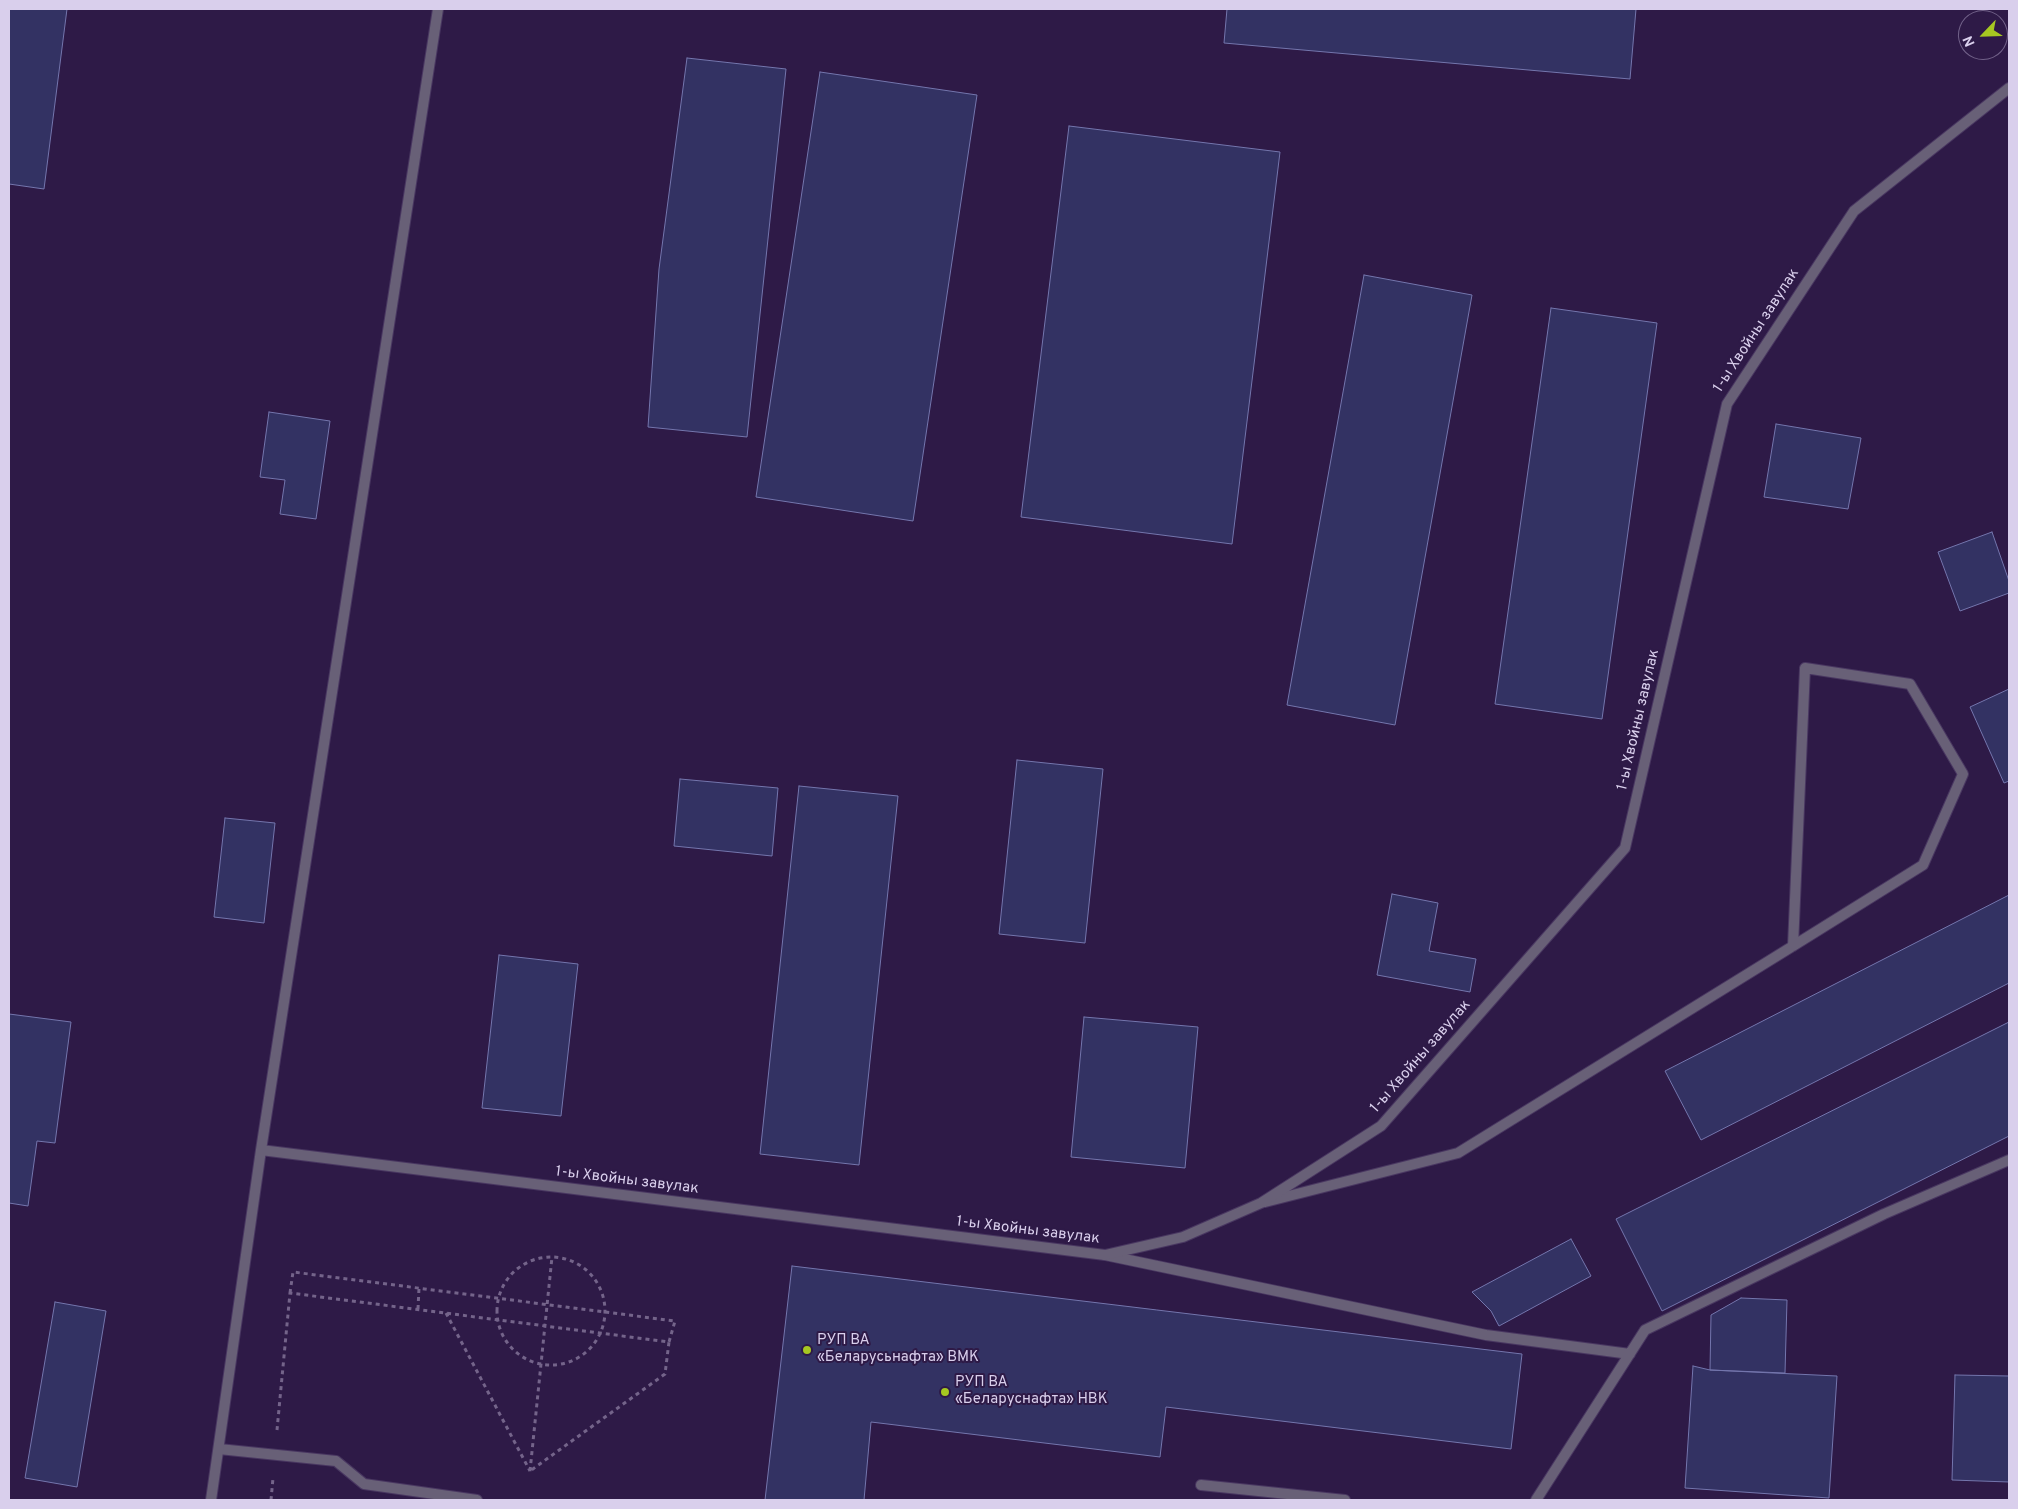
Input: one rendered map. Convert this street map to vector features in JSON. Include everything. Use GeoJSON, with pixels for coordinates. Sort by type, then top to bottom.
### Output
{"type":"FeatureCollection","features":[{"type":"Feature","properties":{"kind":"street"},"geometry":{"type":"LineString","coordinates":[[211,1500],[261,1150],[438,9]]}},
{"type":"Feature","properties":{"kind":"street","name":"1-ы Хвойны завулак"},"geometry":{"type":"LineString","coordinates":[[261,1150],[1105,1256],[1183,1237],[1261,1203],[1381,1126],[1625,848],[1727,404],[1854,211],[2009,88]]}},
{"type":"Feature","properties":{"kind":"street"},"geometry":{"type":"LineString","coordinates":[[1261,1203],[1458,1153],[1793,946],[1924,865],[1962,774],[1910,684],[1805,668],[1793,946]]}},
{"type":"Feature","properties":{"kind":"street"},"geometry":{"type":"LineString","coordinates":[[1536,1500],[1646,1330],[1884,1214],[2009,1160]]}},
{"type":"Feature","properties":{"kind":"street"},"geometry":{"type":"LineString","coordinates":[[1105,1256],[1486,1335],[1630,1354]]}},
{"type":"Feature","properties":{"kind":"street"},"geometry":{"type":"LineString","coordinates":[[218,1449],[336,1461],[364,1484],[477,1500]]}},
{"type":"Feature","properties":{"kind":"street"},"geometry":{"type":"LineString","coordinates":[[1201,1485],[1345,1500]]}},
{"type":"Feature","properties":{"kind":"path"},"geometry":{"type":"LineString","coordinates":[[530,1472],[552,1257]]}},
{"type":"Feature","properties":{"kind":"path"},"geometry":{"type":"LineString","coordinates":[[552,1257],[569,1260],[584,1269],[596,1282],[603,1298],[605,1312],[600,1333],[592,1348],[576,1360],[559,1366],[541,1365],[522,1358],[508,1346],[499,1329],[498,1320],[498,1298],[507,1279],[519,1267],[535,1260],[552,1257]]}},
{"type":"Feature","properties":{"kind":"path"},"geometry":{"type":"LineString","coordinates":[[271,1500],[293,1272],[675,1321],[669,1342],[665,1374],[530,1472]]}},
{"type":"Feature","properties":{"kind":"path"},"geometry":{"type":"LineString","coordinates":[[418,1310],[419,1288]]}},
{"type":"Feature","properties":{"kind":"path"},"geometry":{"type":"LineString","coordinates":[[290,1293],[669,1342]]}},
{"type":"Feature","properties":{"kind":"path"},"geometry":{"type":"LineString","coordinates":[[446,1313],[530,1472]]}},
{"type":"Feature","properties":{"kind":"building"},"geometry":{"type":"Polygon","coordinates":[[[9,9],[67,9],[44,189],[9,184],[9,9]]]}},
{"type":"Feature","properties":{"kind":"building"},"geometry":{"type":"Polygon","coordinates":[[[1227,9],[1636,9],[1630,79],[1224,43],[1227,9]]]}},
{"type":"Feature","properties":{"kind":"building"},"geometry":{"type":"Polygon","coordinates":[[[687,58],[786,69],[747,437],[648,427],[659,269],[687,58]]]}},
{"type":"Feature","properties":{"kind":"building"},"geometry":{"type":"Polygon","coordinates":[[[820,72],[977,95],[913,521],[756,497],[820,72]]]}},
{"type":"Feature","properties":{"kind":"building"},"geometry":{"type":"Polygon","coordinates":[[[1069,126],[1280,152],[1232,544],[1021,517],[1069,126]]]}},
{"type":"Feature","properties":{"kind":"building"},"geometry":{"type":"Polygon","coordinates":[[[1364,275],[1472,295],[1395,725],[1287,705],[1364,275]]]}},
{"type":"Feature","properties":{"kind":"building"},"geometry":{"type":"Polygon","coordinates":[[[1551,308],[1657,323],[1602,719],[1495,704],[1551,308]]]}},
{"type":"Feature","properties":{"kind":"building"},"geometry":{"type":"Polygon","coordinates":[[[269,412],[330,421],[316,519],[280,514],[285,480],[260,477],[269,412]]]}},
{"type":"Feature","properties":{"kind":"building"},"geometry":{"type":"Polygon","coordinates":[[[1776,424],[1861,438],[1848,509],[1764,497],[1776,424]]]}},
{"type":"Feature","properties":{"kind":"building"},"geometry":{"type":"Polygon","coordinates":[[[1992,532],[2009,581],[2009,593],[1960,611],[1938,552],[1992,532]]]}},
{"type":"Feature","properties":{"kind":"building"},"geometry":{"type":"Polygon","coordinates":[[[2009,689],[2009,781],[2004,783],[1970,707],[2009,689]]]}},
{"type":"Feature","properties":{"kind":"building"},"geometry":{"type":"Polygon","coordinates":[[[1017,760],[1103,769],[1085,943],[999,934],[1017,760]]]}},
{"type":"Feature","properties":{"kind":"building"},"geometry":{"type":"Polygon","coordinates":[[[680,779],[778,788],[772,856],[674,846],[680,779]]]}},
{"type":"Feature","properties":{"kind":"building"},"geometry":{"type":"Polygon","coordinates":[[[799,786],[898,796],[859,1165],[760,1154],[799,786]]]}},
{"type":"Feature","properties":{"kind":"building"},"geometry":{"type":"Polygon","coordinates":[[[225,818],[275,823],[264,923],[214,917],[225,818]]]}},
{"type":"Feature","properties":{"kind":"building"},"geometry":{"type":"Polygon","coordinates":[[[1392,894],[1438,903],[1429,951],[1476,959],[1470,992],[1377,975],[1392,894]]]}},
{"type":"Feature","properties":{"kind":"building"},"geometry":{"type":"Polygon","coordinates":[[[2009,895],[2009,983],[1701,1140],[1665,1071],[2009,895]]]}},
{"type":"Feature","properties":{"kind":"building"},"geometry":{"type":"Polygon","coordinates":[[[499,955],[578,964],[561,1116],[482,1108],[499,955]]]}},
{"type":"Feature","properties":{"kind":"building"},"geometry":{"type":"Polygon","coordinates":[[[9,1014],[71,1022],[55,1143],[37,1141],[28,1206],[9,1203],[9,1014]]]}},
{"type":"Feature","properties":{"kind":"building"},"geometry":{"type":"Polygon","coordinates":[[[1084,1017],[1198,1027],[1185,1168],[1071,1157],[1084,1017]]]}},
{"type":"Feature","properties":{"kind":"building"},"geometry":{"type":"Polygon","coordinates":[[[2009,1022],[2009,1136],[1662,1311],[1616,1219],[2009,1022]]]}},
{"type":"Feature","properties":{"kind":"building"},"geometry":{"type":"Polygon","coordinates":[[[1571,1239],[1591,1276],[1499,1326],[1491,1311],[1472,1292],[1571,1239]]]}},
{"type":"Feature","properties":{"kind":"building"},"geometry":{"type":"Polygon","coordinates":[[[792,1266],[1522,1354],[1511,1449],[1166,1407],[1160,1457],[871,1422],[864,1500],[765,1500],[792,1266]]]}},
{"type":"Feature","properties":{"kind":"building"},"geometry":{"type":"Polygon","coordinates":[[[1741,1298],[1787,1300],[1785,1373],[1710,1370],[1711,1315],[1741,1298]]]}},
{"type":"Feature","properties":{"kind":"building"},"geometry":{"type":"Polygon","coordinates":[[[55,1302],[106,1311],[77,1487],[25,1478],[55,1302]]]}},
{"type":"Feature","properties":{"kind":"building"},"geometry":{"type":"Polygon","coordinates":[[[1693,1366],[1710,1370],[1837,1376],[1829,1498],[1685,1488],[1693,1366]]]}},
{"type":"Feature","properties":{"kind":"building"},"geometry":{"type":"Polygon","coordinates":[[[1955,1375],[2009,1376],[2009,1482],[1952,1480],[1955,1375]]]}},
{"type":"Feature","properties":{"kind":"place","name":"РУП ВА «Беларусьнафта» ВМК"},"geometry":{"type":"Point","coordinates":[807,1350]}},
{"type":"Feature","properties":{"kind":"place","name":"РУП ВА «Беларуснафта» НВК"},"geometry":{"type":"Point","coordinates":[945,1392]}}]}
